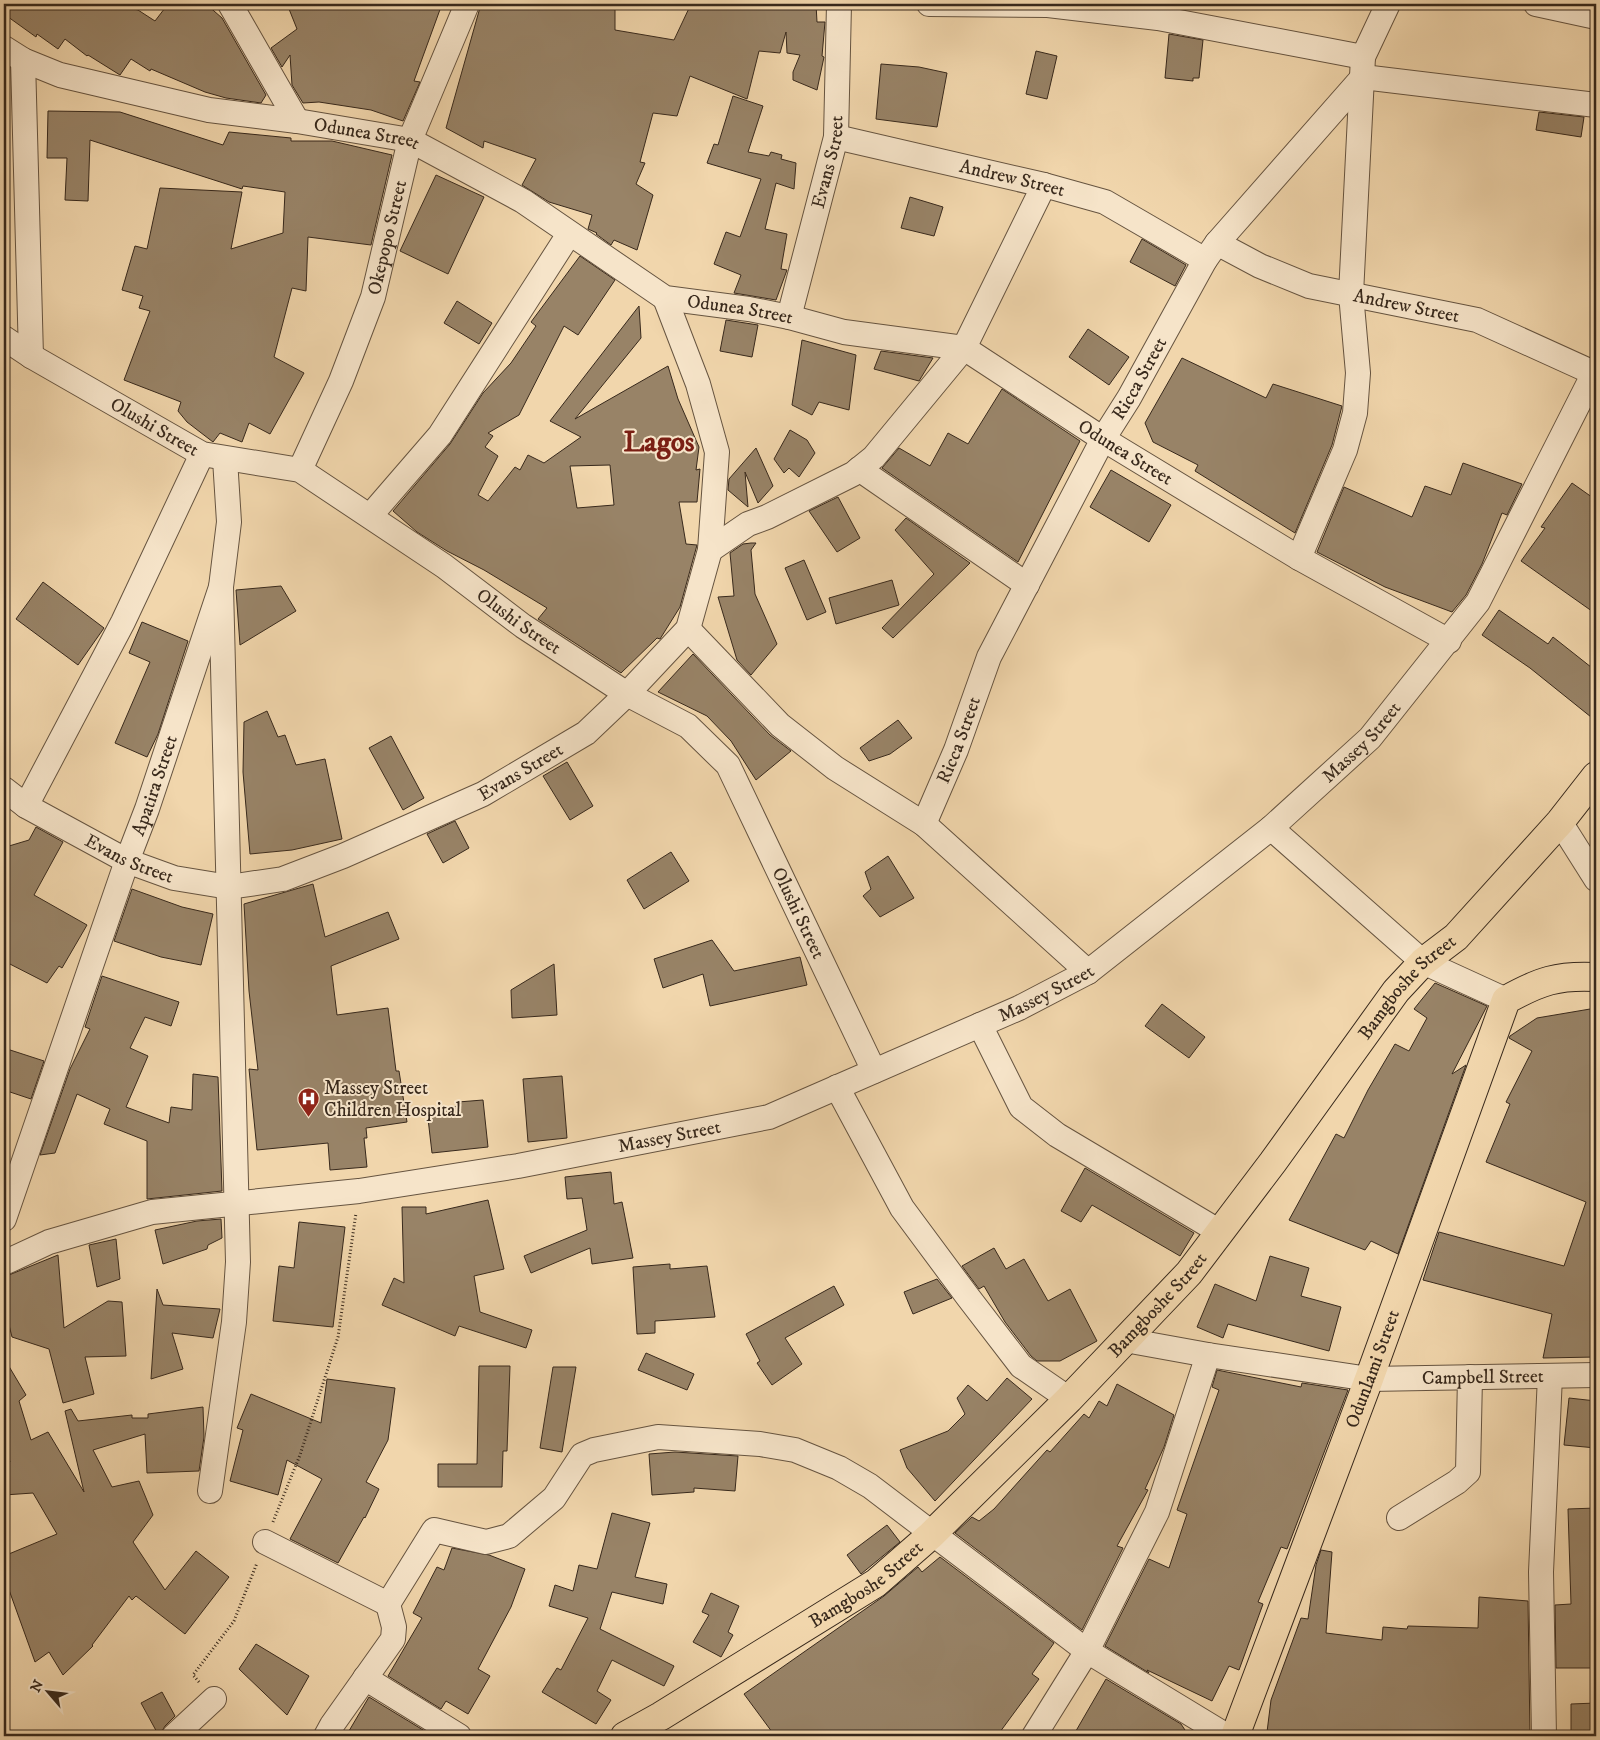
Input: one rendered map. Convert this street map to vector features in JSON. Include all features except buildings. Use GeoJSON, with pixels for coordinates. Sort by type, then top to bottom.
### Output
{"type":"FeatureCollection","features":[{"type":"Feature","properties":{"kind":"main road","name":"Bamgboshe Street"},"geometry":{"type":"LineString","coordinates":[[638,1733],[876,1583],[931,1535],[1069,1398],[1189,1273],[1396,991],[1423,962],[1456,937],[1560,822],[1596,776]]}},
{"type":"Feature","properties":{"kind":"main road"},"geometry":{"type":"LineString","coordinates":[[1506,1000],[1531,986],[1568,976],[1596,977]]}},
{"type":"Feature","properties":{"kind":"main road","name":"Odunlami Street"},"geometry":{"type":"LineString","coordinates":[[1235,1736],[1370,1379],[1506,1000]]}},
{"type":"Feature","properties":{"kind":"street"},"geometry":{"type":"LineString","coordinates":[[230,4],[297,121]]}},
{"type":"Feature","properties":{"kind":"street","name":"Okepopo Street"},"geometry":{"type":"LineString","coordinates":[[300,470],[341,381],[373,297],[410,140],[467,4]]}},
{"type":"Feature","properties":{"kind":"street","name":"Evans Street"},"geometry":{"type":"LineString","coordinates":[[789,317],[836,137],[839,4]]}},
{"type":"Feature","properties":{"kind":"street"},"geometry":{"type":"LineString","coordinates":[[929,4],[1048,5],[1158,18],[1363,67],[1596,105]]}},
{"type":"Feature","properties":{"kind":"street"},"geometry":{"type":"LineString","coordinates":[[1299,558],[1345,450],[1355,413],[1358,372],[1351,294],[1363,67],[1388,4]]}},
{"type":"Feature","properties":{"kind":"street"},"geometry":{"type":"LineString","coordinates":[[1536,4],[1596,17]]}},
{"type":"Feature","properties":{"kind":"street"},"geometry":{"type":"LineString","coordinates":[[13,54],[31,356]]}},
{"type":"Feature","properties":{"kind":"street","name":"Odunea Street"},"geometry":{"type":"LineString","coordinates":[[13,54],[60,75],[208,110],[297,121],[410,140],[523,201],[665,298],[789,317],[844,332],[964,348],[1102,439],[1299,558],[1449,641]]}},
{"type":"Feature","properties":{"kind":"street","name":"Ricca Street"},"geometry":{"type":"LineString","coordinates":[[924,824],[956,750],[989,657],[1102,439],[1129,398],[1211,252],[1363,67]]}},
{"type":"Feature","properties":{"kind":"street","name":"Andrew Street"},"geometry":{"type":"LineString","coordinates":[[836,137],[1044,184],[1104,202],[1211,252],[1260,266],[1309,286],[1477,320],[1596,372]]}},
{"type":"Feature","properties":{"kind":"street"},"geometry":{"type":"LineString","coordinates":[[710,550],[748,524],[768,517],[837,483],[874,457],[964,348],[1044,184]]}},
{"type":"Feature","properties":{"kind":"street"},"geometry":{"type":"LineString","coordinates":[[370,516],[440,435],[569,234]]}},
{"type":"Feature","properties":{"kind":"street","name":"Evans Street"},"geometry":{"type":"LineString","coordinates":[[4,789],[26,806],[126,861],[174,878],[229,886],[283,879],[343,856],[483,794],[586,733],[627,694],[688,629],[710,550],[717,452],[698,384],[665,298]]}},
{"type":"Feature","properties":{"kind":"street","name":"Olushi Street"},"geometry":{"type":"LineString","coordinates":[[4,338],[31,356],[214,457],[300,470],[444,566],[523,626],[627,694],[688,726],[728,765],[874,1071]]}},
{"type":"Feature","properties":{"kind":"street","name":"Massey Street"},"geometry":{"type":"LineString","coordinates":[[4,1262],[49,1242],[152,1212],[235,1202],[359,1191],[518,1166],[769,1117],[1019,1008],[1088,972],[1271,828],[1370,738],[1449,641],[1478,602],[1596,372]]}},
{"type":"Feature","properties":{"kind":"street"},"geometry":{"type":"LineString","coordinates":[[26,806],[123,622],[214,457]]}},
{"type":"Feature","properties":{"kind":"street","name":"Apatira Street"},"geometry":{"type":"LineString","coordinates":[[4,1218],[126,861],[147,809],[221,587],[229,522],[214,457]]}},
{"type":"Feature","properties":{"kind":"street"},"geometry":{"type":"LineString","coordinates":[[859,469],[1027,585]]}},
{"type":"Feature","properties":{"kind":"street"},"geometry":{"type":"LineString","coordinates":[[210,1491],[234,1322],[238,1262],[221,587]]}},
{"type":"Feature","properties":{"kind":"street"},"geometry":{"type":"LineString","coordinates":[[688,629],[780,725],[835,768],[924,824],[1088,972]]}},
{"type":"Feature","properties":{"kind":"street"},"geometry":{"type":"LineString","coordinates":[[1560,822],[1596,879]]}},
{"type":"Feature","properties":{"kind":"street"},"geometry":{"type":"LineString","coordinates":[[1271,828],[1423,962],[1506,1000]]}},
{"type":"Feature","properties":{"kind":"street"},"geometry":{"type":"LineString","coordinates":[[980,1025],[1021,1107],[1057,1134],[1220,1232]]}},
{"type":"Feature","properties":{"kind":"street"},"geometry":{"type":"LineString","coordinates":[[837,1087],[902,1208],[962,1289],[1022,1366],[1069,1398]]}},
{"type":"Feature","properties":{"kind":"street","name":"Campbell Street"},"geometry":{"type":"LineString","coordinates":[[1125,1340],[1208,1355],[1370,1379],[1596,1375]]}},
{"type":"Feature","properties":{"kind":"street"},"geometry":{"type":"LineString","coordinates":[[1034,1736],[1087,1651],[1157,1512],[1208,1355]]}},
{"type":"Feature","properties":{"kind":"street"},"geometry":{"type":"LineString","coordinates":[[1544,1736],[1541,1572],[1550,1376]]}},
{"type":"Feature","properties":{"kind":"street"},"geometry":{"type":"LineString","coordinates":[[1399,1518],[1457,1482],[1468,1472],[1470,1378]]}},
{"type":"Feature","properties":{"kind":"street"},"geometry":{"type":"LineString","coordinates":[[326,1736],[393,1639],[394,1627],[388,1604],[434,1530],[486,1542],[509,1536],[554,1498],[582,1455],[594,1450],[658,1437],[760,1444],[795,1450],[839,1468],[870,1486],[931,1535],[1087,1651],[1227,1736]]}},
{"type":"Feature","properties":{"kind":"street"},"geometry":{"type":"LineString","coordinates":[[265,1542],[388,1604]]}},
{"type":"Feature","properties":{"kind":"street"},"geometry":{"type":"LineString","coordinates":[[365,1678],[459,1736]]}},
{"type":"Feature","properties":{"kind":"street"},"geometry":{"type":"LineString","coordinates":[[174,1736],[214,1699]]}},
{"type":"Feature","properties":{"kind":"path"},"geometry":{"type":"LineString","coordinates":[[214,1699],[194,1675],[234,1621],[300,1455],[338,1337],[359,1191]]}},
{"type":"Feature","properties":{"kind":"place","name":"Massey Street Children Hospital"},"geometry":{"type":"Point","coordinates":[308,1118]}},
{"type":"Feature","properties":{"kind":"district","name":"Lagos"},"geometry":{"type":"Point","coordinates":[659,443]}}]}
